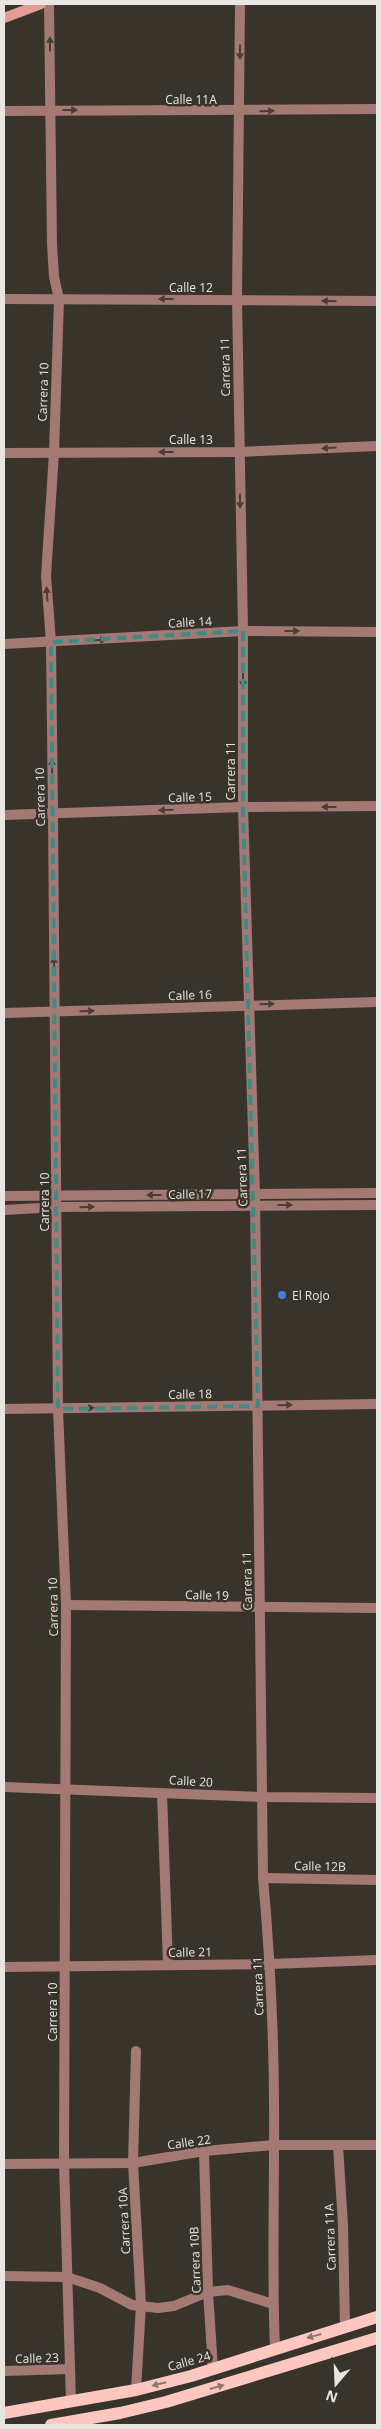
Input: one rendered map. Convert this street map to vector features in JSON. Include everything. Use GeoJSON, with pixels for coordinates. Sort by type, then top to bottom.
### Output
{"type":"FeatureCollection","features":[{"type":"Feature","properties":{"kind":"main road"},"geometry":{"type":"LineString","coordinates":[[4,18],[41,4]]}},
{"type":"Feature","properties":{"kind":"main road","name":"Calle 24"},"geometry":{"type":"LineString","coordinates":[[4,2413],[136,2390],[213,2369],[274,2348],[377,2317]]}},
{"type":"Feature","properties":{"kind":"main road"},"geometry":{"type":"LineString","coordinates":[[50,2425],[120,2414],[166,2402],[377,2338]]}},
{"type":"Feature","properties":{"kind":"street","name":"Carrera 10"},"geometry":{"type":"LineString","coordinates":[[50,4],[50,110],[54,277],[59,299],[54,453],[46,576],[51,642],[58,1409],[66,1605],[64,2162],[71,2402]]}},
{"type":"Feature","properties":{"kind":"street","name":"Carrera 11"},"geometry":{"type":"LineString","coordinates":[[240,4],[237,299],[243,631],[243,807],[255,1200],[263,1878],[271,1964],[274,2145],[274,2348]]}},
{"type":"Feature","properties":{"kind":"street","name":"Calle 11A"},"geometry":{"type":"LineString","coordinates":[[4,111],[377,109]]}},
{"type":"Feature","properties":{"kind":"street","name":"Calle 12"},"geometry":{"type":"LineString","coordinates":[[4,299],[237,299],[377,302]]}},
{"type":"Feature","properties":{"kind":"street","name":"Calle 13"},"geometry":{"type":"LineString","coordinates":[[4,453],[239,452],[377,446]]}},
{"type":"Feature","properties":{"kind":"street","name":"Calle 14"},"geometry":{"type":"LineString","coordinates":[[4,644],[243,631],[377,632]]}},
{"type":"Feature","properties":{"kind":"street","name":"Calle 15"},"geometry":{"type":"LineString","coordinates":[[4,815],[53,815],[243,807],[377,806]]}},
{"type":"Feature","properties":{"kind":"street","name":"Calle 16"},"geometry":{"type":"LineString","coordinates":[[4,1013],[377,1002]]}},
{"type":"Feature","properties":{"kind":"street","name":"Calle 17"},"geometry":{"type":"LineString","coordinates":[[4,1210],[377,1193]]}},
{"type":"Feature","properties":{"kind":"street","name":"Calle 17"},"geometry":{"type":"LineString","coordinates":[[4,1196],[57,1194],[377,1205]]}},
{"type":"Feature","properties":{"kind":"street","name":"Calle 18"},"geometry":{"type":"LineString","coordinates":[[4,1409],[377,1404]]}},
{"type":"Feature","properties":{"kind":"street","name":"Calle 19"},"geometry":{"type":"LineString","coordinates":[[66,1605],[377,1608]]}},
{"type":"Feature","properties":{"kind":"street","name":"Calle 20"},"geometry":{"type":"LineString","coordinates":[[4,1787],[262,1797],[377,1798]]}},
{"type":"Feature","properties":{"kind":"street"},"geometry":{"type":"LineString","coordinates":[[162,1792],[168,1965]]}},
{"type":"Feature","properties":{"kind":"street","name":"Calle 12B"},"geometry":{"type":"LineString","coordinates":[[263,1878],[377,1880]]}},
{"type":"Feature","properties":{"kind":"street","name":"Calle 21"},"geometry":{"type":"LineString","coordinates":[[4,1967],[65,1968],[377,1960]]}},
{"type":"Feature","properties":{"kind":"street","name":"Carrera 10A"},"geometry":{"type":"LineString","coordinates":[[136,2051],[133,2163],[141,2305],[136,2390]]}},
{"type":"Feature","properties":{"kind":"street","name":"Calle 22"},"geometry":{"type":"LineString","coordinates":[[4,2164],[64,2162],[133,2163],[204,2151],[274,2145],[377,2145]]}},
{"type":"Feature","properties":{"kind":"street","name":"Carrera 11A"},"geometry":{"type":"LineString","coordinates":[[338,2146],[343,2225],[345,2327]]}},
{"type":"Feature","properties":{"kind":"street","name":"Carrera 10B"},"geometry":{"type":"LineString","coordinates":[[204,2151],[208,2292],[213,2369]]}},
{"type":"Feature","properties":{"kind":"street"},"geometry":{"type":"LineString","coordinates":[[4,2276],[67,2277],[100,2288],[132,2305],[158,2308],[174,2306],[208,2292],[228,2290],[273,2304]]}},
{"type":"Feature","properties":{"kind":"street","name":"Calle 23"},"geometry":{"type":"LineString","coordinates":[[4,2371],[70,2369]]}},
{"type":"Feature","properties":{"kind":"highlighted area"},"geometry":{"type":"Polygon","coordinates":[[[243,631],[243,807],[258,1406],[58,1409],[51,642],[243,631]]]}},
{"type":"Feature","properties":{"kind":"place","name":"El Rojo"},"geometry":{"type":"Point","coordinates":[282,1295]}}]}
